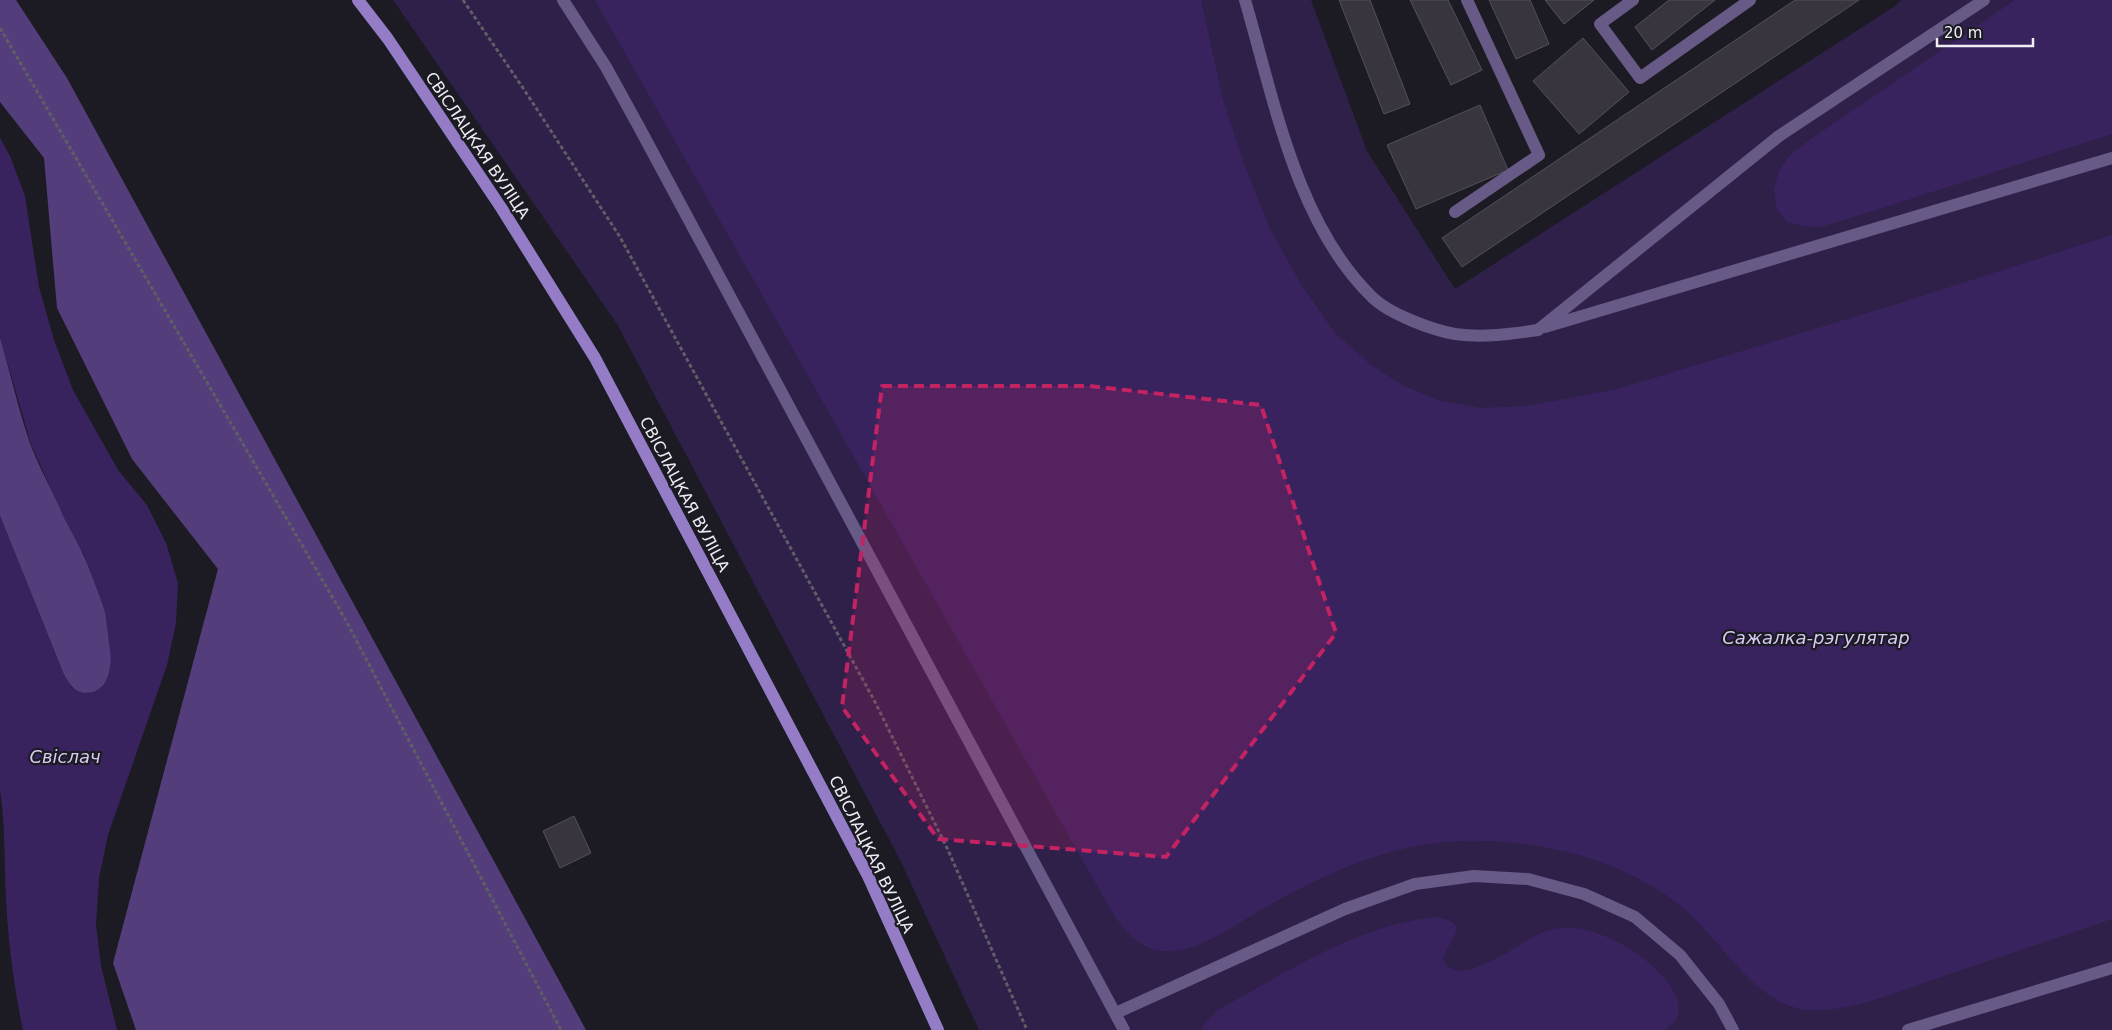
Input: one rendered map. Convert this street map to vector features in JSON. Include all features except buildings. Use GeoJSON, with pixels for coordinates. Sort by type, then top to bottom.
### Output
{"type":"FeatureCollection","features":[{"type":"Feature","properties":{"kind":"main road","name":"СВІСЛАЦКАЯ ВУЛІЦА"},"geometry":{"type":"LineString","coordinates":[[358,0],[388,39],[502,209],[595,358],[868,876],[938,1030]]}},
{"type":"Feature","properties":{"kind":"lane"},"geometry":{"type":"LineString","coordinates":[[563,0],[606,67],[639,127],[1124,1030]]}},
{"type":"Feature","properties":{"kind":"lane"},"geometry":{"type":"LineString","coordinates":[[1246,0],[1285,140],[1310,205],[1340,260],[1374,299],[1409,320],[1455,334],[1498,336],[1538,330],[2112,158]]}},
{"type":"Feature","properties":{"kind":"lane"},"geometry":{"type":"LineString","coordinates":[[1455,212],[1539,155],[1467,0]]}},
{"type":"Feature","properties":{"kind":"lane"},"geometry":{"type":"LineString","coordinates":[[1633,0],[1600,24],[1640,78],[1750,0]]}},
{"type":"Feature","properties":{"kind":"lane"},"geometry":{"type":"LineString","coordinates":[[1538,330],[1779,136],[1984,0]]}},
{"type":"Feature","properties":{"kind":"lane"},"geometry":{"type":"LineString","coordinates":[[1116,1013],[1345,909],[1415,884],[1474,876],[1528,879],[1584,894],[1635,917],[1680,955],[1719,1004],[1733,1030]]}},
{"type":"Feature","properties":{"kind":"lane"},"geometry":{"type":"LineString","coordinates":[[1908,1030],[2112,968]]}},
{"type":"Feature","properties":{"kind":"path"},"geometry":{"type":"LineString","coordinates":[[463,0],[525,90],[620,237],[874,700],[948,850],[1027,1030]]}},
{"type":"Feature","properties":{"kind":"path"},"geometry":{"type":"LineString","coordinates":[[0,28],[344,617],[561,1030]]}},
{"type":"Feature","properties":{"kind":"highlighted area"},"geometry":{"type":"Polygon","coordinates":[[[882,386],[1089,386],[1261,405],[1336,633],[1166,857],[938,839],[842,707],[882,386]]]}},
{"type":"Feature","properties":{"kind":"shaded area"},"geometry":{"type":"Polygon","coordinates":[[[0,0],[16,0],[67,78],[586,1030],[136,1030],[113,963],[218,569],[132,459],[57,308],[44,158],[0,102],[0,0]]]}},
{"type":"Feature","properties":{"kind":"shaded area","name":"Сажалка-рэгулятар"},"geometry":{"type":"Polygon","coordinates":[[[393,0],[1311,0],[1367,151],[1455,289],[1895,6],[1901,0],[2112,0],[2112,1030],[979,1030],[900,860],[617,324],[393,0]]]}},
{"type":"Feature","properties":{"kind":"shaded area"},"geometry":{"type":"Polygon","coordinates":[[[0,337],[30,443],[86,560],[99,593],[108,625],[112,654],[107,679],[94,692],[83,693],[77,690],[64,675],[0,516],[0,337]]]}},
{"type":"Feature","properties":{"kind":"water","name":"Сажалка-рэгулятар"},"geometry":{"type":"Polygon","coordinates":[[[595,0],[1201,0],[1223,100],[1245,167],[1272,233],[1302,286],[1335,333],[1370,364],[1402,385],[1438,400],[1480,408],[1526,406],[1618,389],[1903,302],[2112,235],[2112,919],[1874,1000],[1842,1008],[1809,1010],[1790,1006],[1772,997],[1756,985],[1682,907],[1658,890],[1633,876],[1606,864],[1550,848],[1491,841],[1462,841],[1409,847],[1359,862],[1287,895],[1223,933],[1191,948],[1168,951],[1157,950],[1140,943],[1132,937],[1112,912],[595,0]]]}},
{"type":"Feature","properties":{"kind":"water"},"geometry":{"type":"Polygon","coordinates":[[[2015,0],[2112,0],[2112,134],[1820,227],[1803,226],[1787,222],[1777,209],[1774,190],[1779,171],[1789,156],[1808,141],[2015,0]]]}},
{"type":"Feature","properties":{"kind":"water","name":"Свіслач"},"geometry":{"type":"Polygon","coordinates":[[[0,138],[10,156],[25,196],[39,287],[54,340],[73,390],[118,470],[147,505],[166,543],[178,583],[176,623],[167,665],[108,835],[99,878],[96,925],[101,966],[117,1030],[23,1030],[13,973],[7,916],[0,789],[0,516],[64,675],[72,688],[82,693],[94,692],[104,685],[109,674],[111,659],[105,611],[84,555],[65,520],[31,444],[0,337],[0,138]]]}},
{"type":"Feature","properties":{"kind":"water"},"geometry":{"type":"Polygon","coordinates":[[[1436,917],[1454,923],[1456,933],[1443,959],[1450,968],[1461,971],[1489,962],[1539,934],[1551,930],[1564,928],[1580,929],[1608,937],[1637,953],[1660,973],[1670,985],[1677,997],[1679,1010],[1675,1021],[1663,1030],[1202,1030],[1204,1024],[1218,1010],[1323,952],[1378,930],[1436,917]]]}}]}
